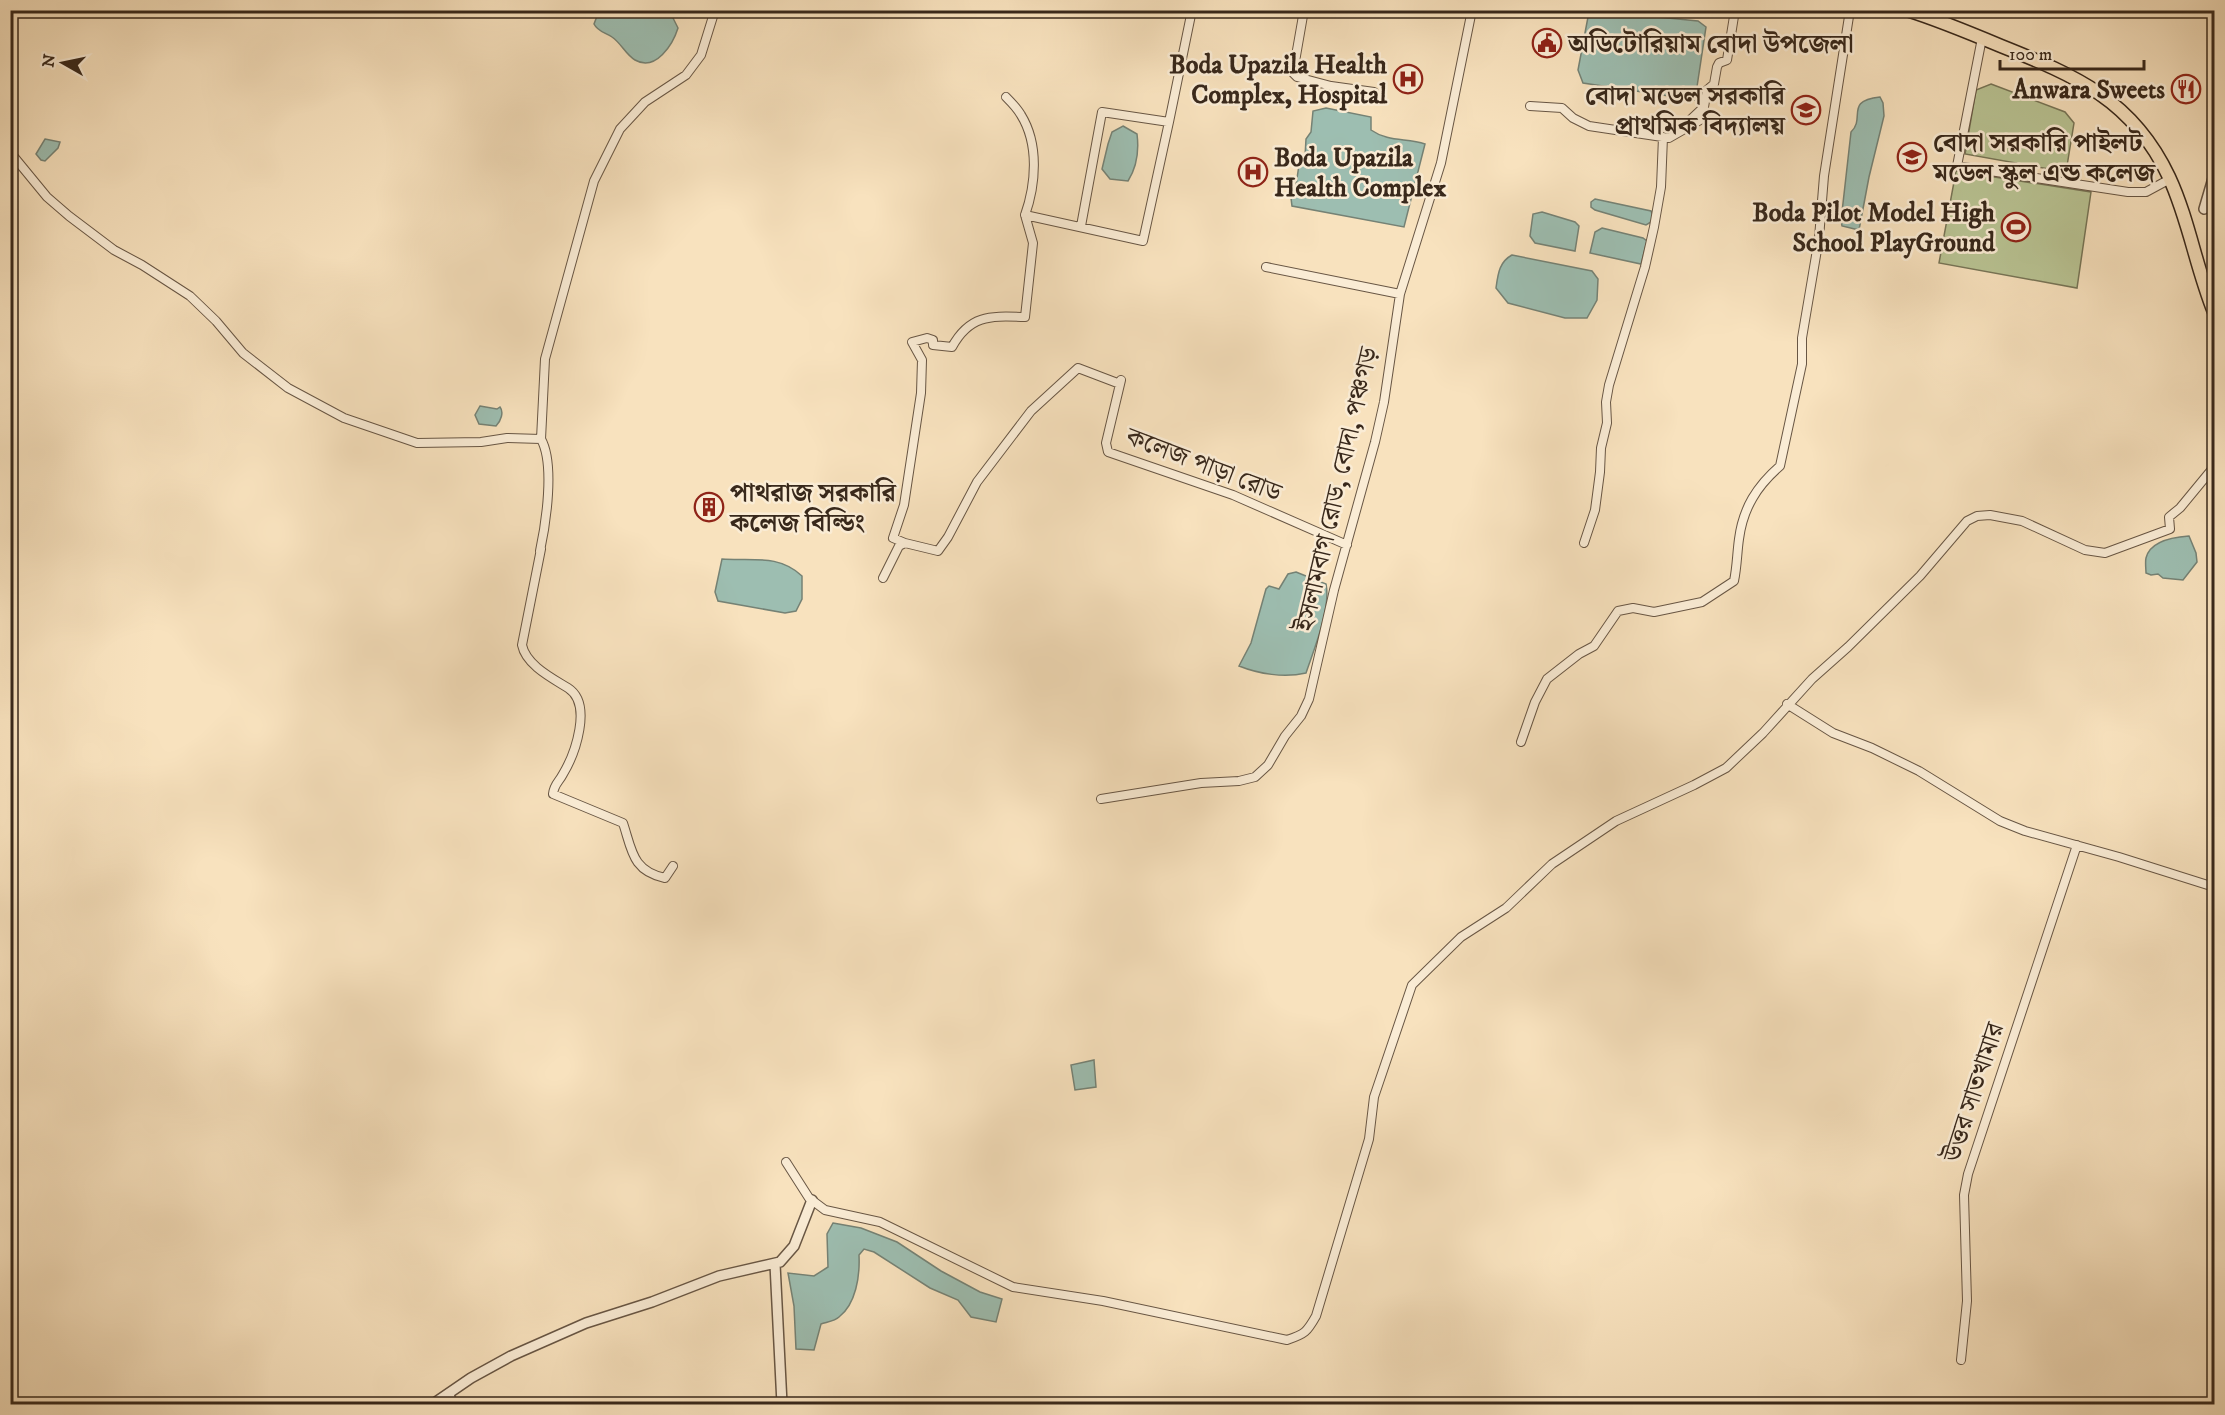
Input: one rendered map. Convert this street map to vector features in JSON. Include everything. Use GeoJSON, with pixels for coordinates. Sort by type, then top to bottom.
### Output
{"type":"FeatureCollection","features":[{"type":"Feature","properties":{"kind":"highway"},"geometry":{"type":"LineString","coordinates":[[1907,10],[1941,21],[2046,64],[2094,89],[2113,103],[2146,135],[2170,179],[2214,312]]}},
{"type":"Feature","properties":{"kind":"street"},"geometry":{"type":"LineString","coordinates":[[673,866],[665,878],[643,870],[636,863],[623,823],[553,794],[554,786],[563,774],[582,724],[579,705],[573,692],[543,673],[524,653],[522,645],[548,516],[546,449],[541,439],[545,359],[594,181],[620,129],[645,102],[686,75],[701,56],[715,10]]}},
{"type":"Feature","properties":{"kind":"street"},"geometry":{"type":"LineString","coordinates":[[1025,215],[1143,241],[1192,10]]}},
{"type":"Feature","properties":{"kind":"street"},"geometry":{"type":"LineString","coordinates":[[1304,10],[1293,74],[1331,86],[1374,92]]}},
{"type":"Feature","properties":{"kind":"street","name":"ইসলামবাগ রোড, বোদা, পঞ্চগড়"},"geometry":{"type":"LineString","coordinates":[[1101,799],[1255,777],[1268,765],[1285,736],[1301,716],[1309,699],[1384,402],[1400,294],[1441,163],[1472,10]]}},
{"type":"Feature","properties":{"kind":"street"},"geometry":{"type":"LineString","coordinates":[[1682,132],[1686,124],[1704,107],[1707,90],[1714,84],[1717,67],[1719,63],[1726,60],[1736,10]]}},
{"type":"Feature","properties":{"kind":"street"},"geometry":{"type":"LineString","coordinates":[[1521,742],[1535,702],[1547,679],[1579,654],[1594,646],[1618,610],[1634,608],[1654,612],[1702,602],[1734,581],[1738,566],[1739,538],[1751,498],[1767,477],[1780,466],[1802,364],[1802,338],[1819,238],[1824,176],[1850,10]]}},
{"type":"Feature","properties":{"kind":"street"},"geometry":{"type":"LineString","coordinates":[[1982,38],[1957,166],[2128,192],[2146,192],[2170,179]]}},
{"type":"Feature","properties":{"kind":"street"},"geometry":{"type":"LineString","coordinates":[[905,543],[893,538],[904,505],[921,393],[922,360],[912,342],[927,338],[933,340],[933,345],[952,347],[966,327],[981,320],[1003,316],[1025,317],[1033,243],[1025,215],[1034,180],[1032,148],[1021,114],[1006,97]]}},
{"type":"Feature","properties":{"kind":"street"},"geometry":{"type":"LineString","coordinates":[[1530,106],[1562,108],[1573,118],[1589,126],[1669,138],[1702,119]]}},
{"type":"Feature","properties":{"kind":"street"},"geometry":{"type":"LineString","coordinates":[[1081,226],[1102,112],[1169,122]]}},
{"type":"Feature","properties":{"kind":"street"},"geometry":{"type":"LineString","coordinates":[[1584,543],[1595,510],[1600,472],[1600,448],[1607,423],[1606,402],[1609,385],[1645,267],[1654,227],[1661,187],[1663,137]]}},
{"type":"Feature","properties":{"kind":"street"},"geometry":{"type":"LineString","coordinates":[[10,152],[47,197],[69,216],[114,250],[190,296],[216,321],[243,353],[280,382],[344,418],[417,443],[481,442],[507,438],[541,439]]}},
{"type":"Feature","properties":{"kind":"street"},"geometry":{"type":"LineString","coordinates":[[2204,209],[2214,176]]}},
{"type":"Feature","properties":{"kind":"street"},"geometry":{"type":"LineString","coordinates":[[1266,267],[1400,294]]}},
{"type":"Feature","properties":{"kind":"street","name":"কলেজ পাড়া রোড"},"geometry":{"type":"LineString","coordinates":[[905,543],[938,551],[948,537],[977,482],[1032,411],[1078,368],[1121,381],[1106,443],[1108,452],[1233,495],[1347,545]]}},
{"type":"Feature","properties":{"kind":"street"},"geometry":{"type":"LineString","coordinates":[[786,1162],[812,1200],[825,1210],[880,1222],[1013,1287],[1103,1301],[1287,1340],[1300,1336],[1308,1331],[1316,1316],[1369,1139],[1374,1097],[1412,985],[1461,937],[1506,908],[1552,864],[1616,821],[1726,768],[1763,733],[1787,704],[1913,582],[1967,521],[1977,516],[1990,515],[2022,521],[2085,550],[2105,553],[2170,529],[2169,517],[2180,508],[2213,468],[2214,460]]}},
{"type":"Feature","properties":{"kind":"street"},"geometry":{"type":"LineString","coordinates":[[883,578],[899,546],[905,543]]}},
{"type":"Feature","properties":{"kind":"street"},"geometry":{"type":"LineString","coordinates":[[1787,704],[1833,733],[1872,748],[1919,771],[2000,821],[2025,831],[2214,887]]}},
{"type":"Feature","properties":{"kind":"street","name":"উত্তর সাতখামার"},"geometry":{"type":"LineString","coordinates":[[1961,1360],[1966,1326],[1964,1206],[1968,1174],[2077,845]]}},
{"type":"Feature","properties":{"kind":"street"},"geometry":{"type":"LineString","coordinates":[[432,1404],[471,1378],[512,1356],[586,1323],[652,1302],[719,1276],[780,1262],[794,1246],[812,1200]]}},
{"type":"Feature","properties":{"kind":"street"},"geometry":{"type":"LineString","coordinates":[[775,1264],[782,1404]]}},
{"type":"Feature","properties":{"kind":"street"},"geometry":{"type":"LineString","coordinates":[[449,1393],[453,1404]]}},
{"type":"Feature","properties":{"kind":"green space"},"geometry":{"type":"Polygon","coordinates":[[[1991,84],[2065,112],[2074,123],[2066,172],[1965,154],[1976,90],[1991,84]]]}},
{"type":"Feature","properties":{"kind":"green space","name":"Boda Pilot Model High School PlayGround"},"geometry":{"type":"Polygon","coordinates":[[[1956,171],[2091,192],[2077,288],[1939,263],[1956,171]]]}},
{"type":"Feature","properties":{"kind":"shaded area"},"geometry":{"type":"Polygon","coordinates":[[[599,11],[665,11],[671,14],[678,28],[668,48],[657,59],[650,62],[643,63],[632,58],[615,40],[594,24],[599,11]]]}},
{"type":"Feature","properties":{"kind":"shaded area"},"geometry":{"type":"Polygon","coordinates":[[[1597,11],[1698,21],[1706,27],[1695,100],[1583,83],[1578,70],[1588,17],[1597,11]]]}},
{"type":"Feature","properties":{"kind":"shaded area"},"geometry":{"type":"Polygon","coordinates":[[[1880,97],[1884,116],[1859,230],[1842,226],[1841,221],[1851,132],[1855,127],[1859,106],[1862,102],[1880,97]]]}},
{"type":"Feature","properties":{"kind":"shaded area"},"geometry":{"type":"Polygon","coordinates":[[[1326,108],[1371,117],[1371,130],[1377,134],[1425,144],[1404,227],[1292,206],[1291,198],[1299,165],[1305,157],[1306,139],[1311,132],[1313,111],[1326,108]]]}},
{"type":"Feature","properties":{"kind":"shaded area"},"geometry":{"type":"Polygon","coordinates":[[[1123,126],[1137,134],[1138,140],[1135,164],[1128,181],[1110,179],[1102,169],[1112,132],[1123,126]]]}},
{"type":"Feature","properties":{"kind":"shaded area"},"geometry":{"type":"Polygon","coordinates":[[[45,139],[60,142],[58,148],[45,161],[36,154],[45,139]]]}},
{"type":"Feature","properties":{"kind":"shaded area"},"geometry":{"type":"Polygon","coordinates":[[[1595,199],[1651,211],[1653,216],[1651,222],[1646,225],[1595,210],[1591,207],[1591,202],[1595,199]]]}},
{"type":"Feature","properties":{"kind":"shaded area"},"geometry":{"type":"Polygon","coordinates":[[[1542,212],[1575,222],[1579,226],[1575,251],[1535,243],[1530,236],[1533,214],[1542,212]]]}},
{"type":"Feature","properties":{"kind":"shaded area"},"geometry":{"type":"Polygon","coordinates":[[[1602,228],[1647,241],[1641,264],[1590,253],[1595,232],[1602,228]]]}},
{"type":"Feature","properties":{"kind":"shaded area"},"geometry":{"type":"Polygon","coordinates":[[[1512,255],[1592,271],[1598,279],[1597,300],[1587,318],[1565,318],[1508,303],[1496,288],[1502,265],[1512,255]]]}},
{"type":"Feature","properties":{"kind":"shaded area"},"geometry":{"type":"Polygon","coordinates":[[[480,406],[497,409],[500,407],[501,416],[496,426],[479,424],[475,415],[480,406]]]}},
{"type":"Feature","properties":{"kind":"shaded area"},"geometry":{"type":"Polygon","coordinates":[[[2189,536],[2197,562],[2183,580],[2146,573],[2146,558],[2152,548],[2170,539],[2189,536]]]}},
{"type":"Feature","properties":{"kind":"shaded area"},"geometry":{"type":"Polygon","coordinates":[[[722,559],[774,561],[793,569],[802,576],[802,599],[796,611],[785,613],[718,601],[715,592],[722,559]]]}},
{"type":"Feature","properties":{"kind":"shaded area"},"geometry":{"type":"Polygon","coordinates":[[[1296,572],[1326,584],[1327,594],[1324,617],[1306,673],[1272,674],[1239,666],[1251,643],[1266,589],[1269,586],[1279,589],[1288,574],[1296,572]]]}},
{"type":"Feature","properties":{"kind":"shaded area"},"geometry":{"type":"Polygon","coordinates":[[[1094,1060],[1096,1087],[1075,1090],[1071,1065],[1094,1060]]]}},
{"type":"Feature","properties":{"kind":"shaded area"},"geometry":{"type":"Polygon","coordinates":[[[833,1223],[861,1228],[897,1242],[941,1271],[980,1292],[1002,1299],[996,1322],[971,1317],[958,1300],[930,1288],[874,1252],[864,1249],[859,1255],[856,1289],[845,1311],[837,1318],[821,1324],[814,1350],[796,1349],[794,1306],[788,1273],[814,1276],[828,1267],[827,1234],[833,1223]]]}},
{"type":"Feature","properties":{"kind":"place","name":"অডিটোরিয়াম বোদা উপজেলা"},"geometry":{"type":"Point","coordinates":[1547,43]}},
{"type":"Feature","properties":{"kind":"place","name":"Boda Upazila Health Complex, Hospital"},"geometry":{"type":"Point","coordinates":[1408,79]}},
{"type":"Feature","properties":{"kind":"place","name":"Anwara Sweets"},"geometry":{"type":"Point","coordinates":[2186,89]}},
{"type":"Feature","properties":{"kind":"place","name":"বোদা মডেল সরকারি প্রাথমিক বিদ্যালয়"},"geometry":{"type":"Point","coordinates":[1806,110]}},
{"type":"Feature","properties":{"kind":"place","name":"বোদা সরকারি পাইলট মডেল স্কুল এন্ড কলেজ"},"geometry":{"type":"Point","coordinates":[1912,157]}},
{"type":"Feature","properties":{"kind":"place","name":"Boda Upazila Health Complex"},"geometry":{"type":"Point","coordinates":[1253,172]}},
{"type":"Feature","properties":{"kind":"place","name":"Boda Pilot Model High School PlayGround"},"geometry":{"type":"Point","coordinates":[2016,227]}},
{"type":"Feature","properties":{"kind":"place","name":"পাথরাজ সরকারি কলেজ বিল্ডিং"},"geometry":{"type":"Point","coordinates":[709,507]}}]}
